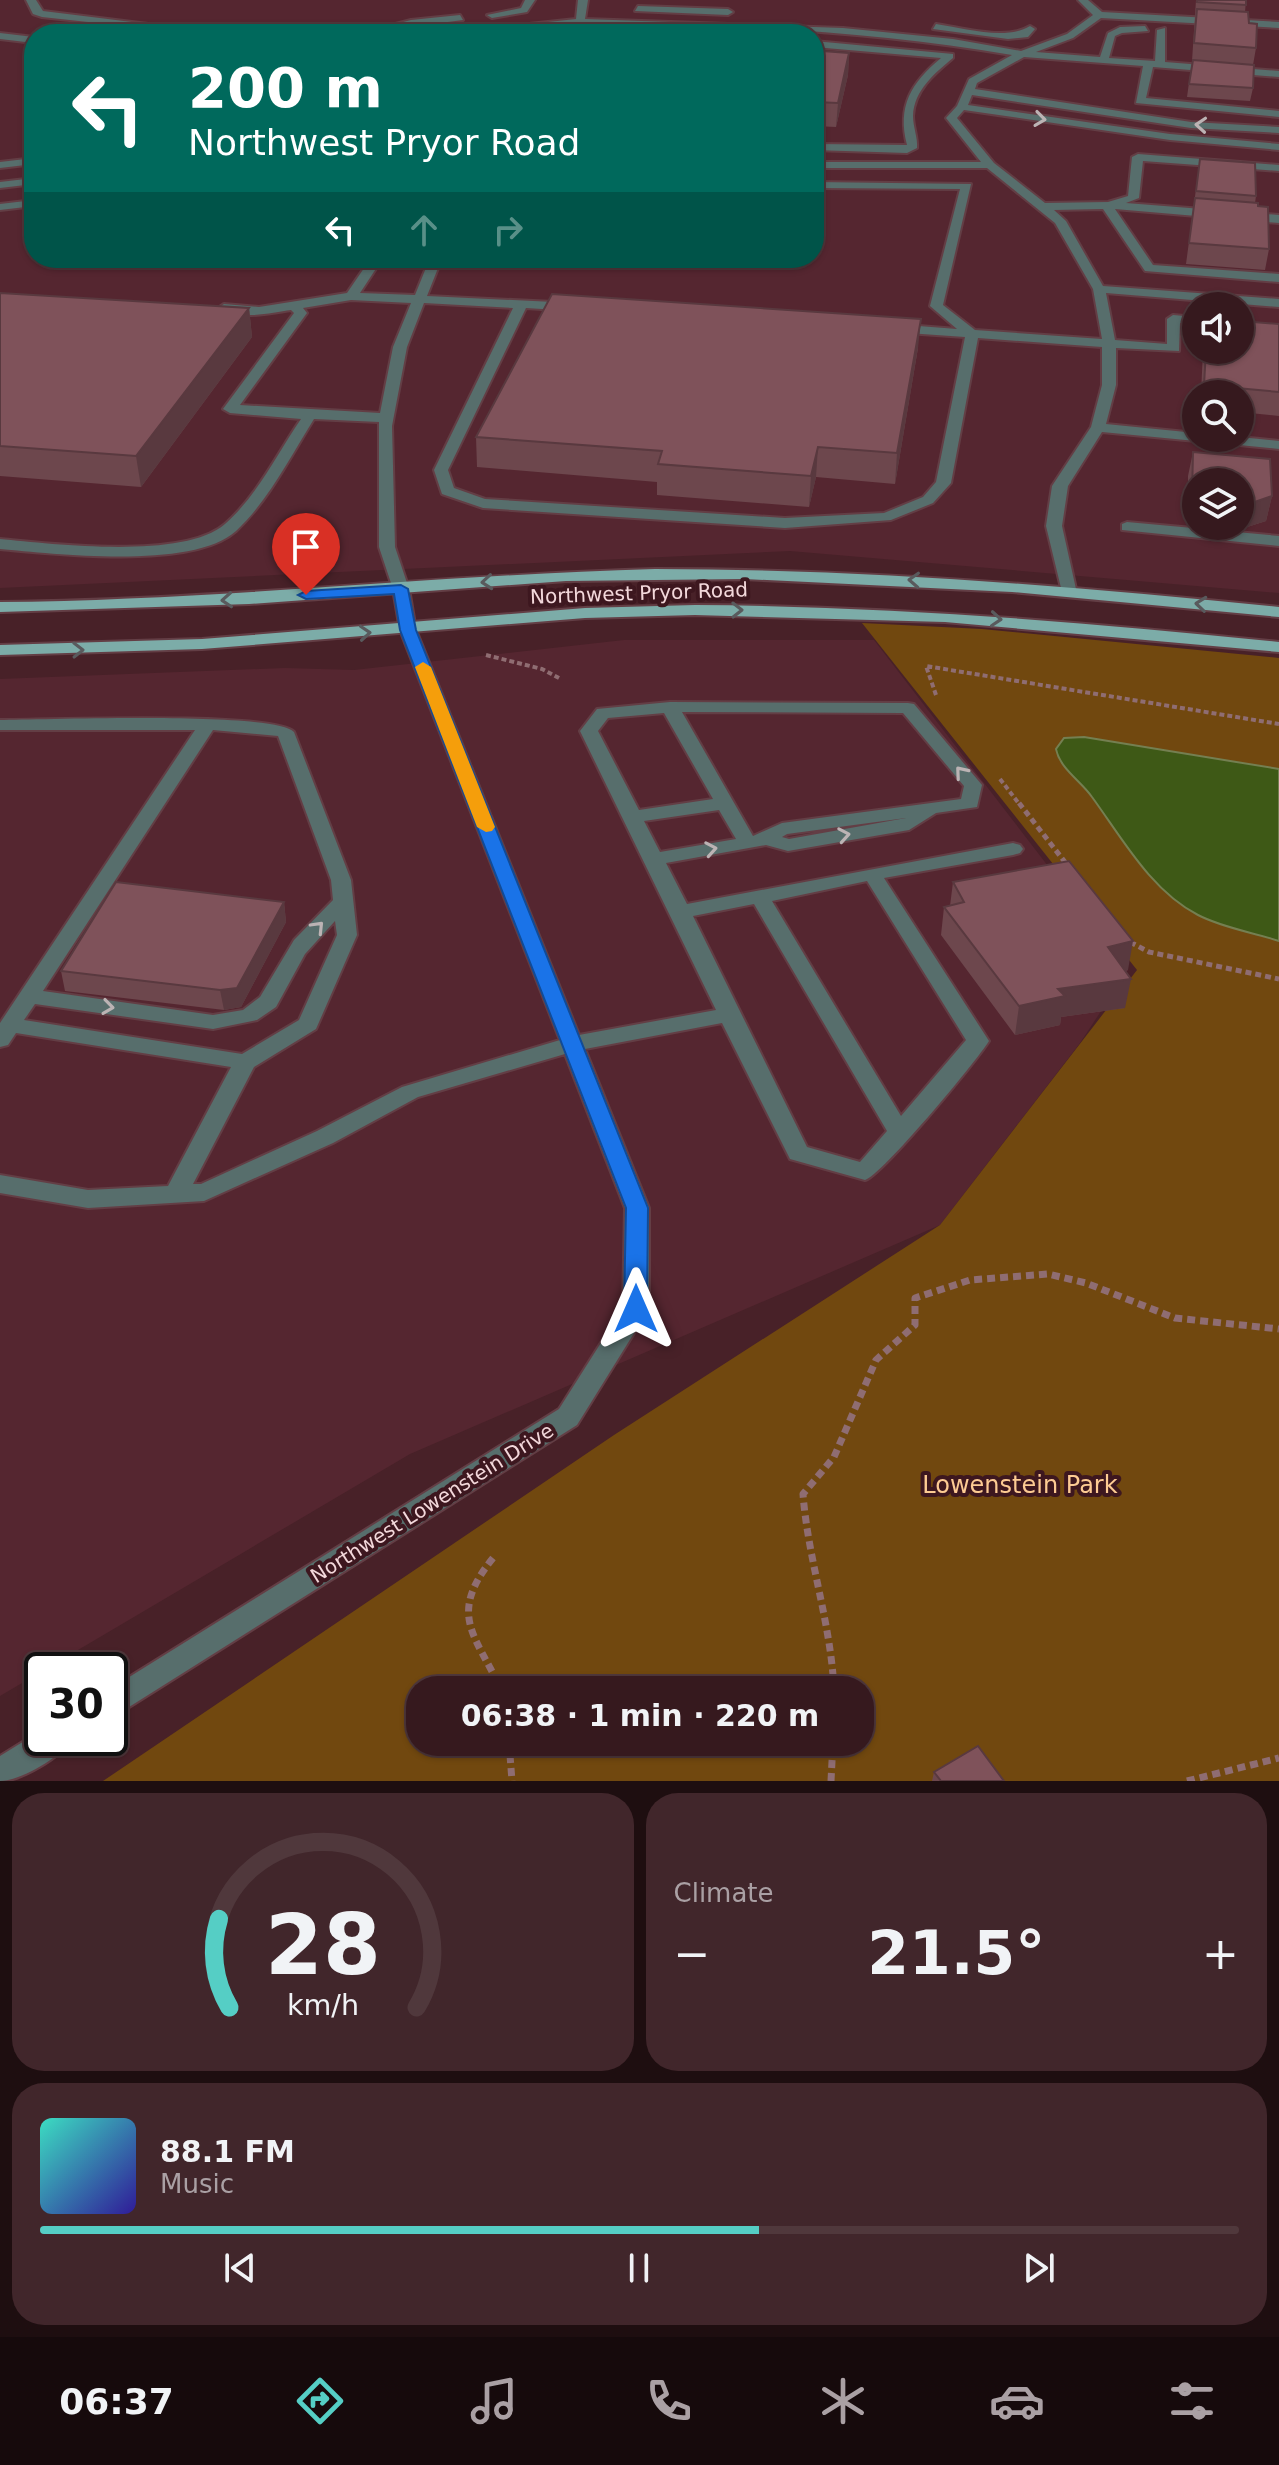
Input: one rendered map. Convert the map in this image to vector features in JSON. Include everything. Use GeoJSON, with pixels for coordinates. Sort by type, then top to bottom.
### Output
{"type":"FeatureCollection","features":[{"type":"Feature","properties":{"kind":"main road","name":"Northwest Pryor Road"},"geometry":{"type":"LineString","coordinates":[[0,607],[116,607],[565,576],[713,574],[867,577],[1068,589],[1279,612]]}},
{"type":"Feature","properties":{"kind":"main road","name":"Northwest Pryor Road"},"geometry":{"type":"LineString","coordinates":[[0,650],[116,648],[408,630],[608,612],[766,610],[980,618],[1279,647]]}},
{"type":"Feature","properties":{"kind":"street"},"geometry":{"type":"LineString","coordinates":[[31,0],[36,12],[42,14],[133,24]]}},
{"type":"Feature","properties":{"kind":"street"},"geometry":{"type":"LineString","coordinates":[[407,24],[511,13],[524,10],[530,0]]}},
{"type":"Feature","properties":{"kind":"street"},"geometry":{"type":"LineString","coordinates":[[580,22],[583,0]]}},
{"type":"Feature","properties":{"kind":"street"},"geometry":{"type":"LineString","coordinates":[[1083,0],[1099,15]]}},
{"type":"Feature","properties":{"kind":"street"},"geometry":{"type":"LineString","coordinates":[[1150,6],[1269,13]]}},
{"type":"Feature","properties":{"kind":"street"},"geometry":{"type":"LineString","coordinates":[[638,9],[734,12]]}},
{"type":"Feature","properties":{"kind":"street"},"geometry":{"type":"LineString","coordinates":[[766,24],[772,14]]}},
{"type":"Feature","properties":{"kind":"street"},"geometry":{"type":"LineString","coordinates":[[1068,589],[1054,526],[1060,486],[1098,427],[1109,385],[1109,341],[1099,289],[1060,221],[990,165],[951,118],[971,92],[973,81],[1022,54],[1070,36],[1099,15],[1279,25]]}},
{"type":"Feature","properties":{"kind":"street"},"geometry":{"type":"LineString","coordinates":[[823,18],[861,20]]}},
{"type":"Feature","properties":{"kind":"street"},"geometry":{"type":"LineString","coordinates":[[556,24],[620,24]]}},
{"type":"Feature","properties":{"kind":"street"},"geometry":{"type":"LineString","coordinates":[[923,25],[1008,36],[1025,35],[1030,29]]}},
{"type":"Feature","properties":{"kind":"street"},"geometry":{"type":"LineString","coordinates":[[1103,62],[1111,35],[1120,30],[1279,37]]}},
{"type":"Feature","properties":{"kind":"street"},"geometry":{"type":"LineString","coordinates":[[1162,30],[1154,66],[1140,101],[1279,114]]}},
{"type":"Feature","properties":{"kind":"street"},"geometry":{"type":"LineString","coordinates":[[824,35],[953,42],[1022,54],[1103,62],[1279,74]]}},
{"type":"Feature","properties":{"kind":"street"},"geometry":{"type":"LineString","coordinates":[[0,36],[24,39]]}},
{"type":"Feature","properties":{"kind":"street"},"geometry":{"type":"LineString","coordinates":[[824,45],[950,56],[924,76],[912,95],[906,117],[913,146],[907,150],[824,147]]}},
{"type":"Feature","properties":{"kind":"street"},"geometry":{"type":"LineString","coordinates":[[971,92],[1191,125],[1279,130]]}},
{"type":"Feature","properties":{"kind":"street"},"geometry":{"type":"LineString","coordinates":[[962,107],[1170,137],[1279,147]]}},
{"type":"Feature","properties":{"kind":"street"},"geometry":{"type":"LineString","coordinates":[[1106,205],[1133,198],[1138,157],[1279,168]]}},
{"type":"Feature","properties":{"kind":"street"},"geometry":{"type":"LineString","coordinates":[[0,165],[24,162]]}},
{"type":"Feature","properties":{"kind":"street"},"geometry":{"type":"LineString","coordinates":[[824,165],[990,165]]}},
{"type":"Feature","properties":{"kind":"street"},"geometry":{"type":"LineString","coordinates":[[0,185],[24,182]]}},
{"type":"Feature","properties":{"kind":"street"},"geometry":{"type":"LineString","coordinates":[[824,185],[967,186],[936,306],[972,334]]}},
{"type":"Feature","properties":{"kind":"street"},"geometry":{"type":"LineString","coordinates":[[0,207],[24,204]]}},
{"type":"Feature","properties":{"kind":"street"},"geometry":{"type":"LineString","coordinates":[[1043,207],[1106,205],[1279,219]]}},
{"type":"Feature","properties":{"kind":"street"},"geometry":{"type":"LineString","coordinates":[[1106,205],[1149,268],[1279,278]]}},
{"type":"Feature","properties":{"kind":"street"},"geometry":{"type":"LineString","coordinates":[[351,296],[370,268]]}},
{"type":"Feature","properties":{"kind":"street","name":"Northwest Lowenstein Drive"},"geometry":{"type":"LineString","coordinates":[[128,1694],[568,1417],[636,1309],[637,1208],[408,630],[401,589],[387,547],[387,418],[400,347],[432,268]]}},
{"type":"Feature","properties":{"kind":"street"},"geometry":{"type":"LineString","coordinates":[[1099,289],[1279,303]]}},
{"type":"Feature","properties":{"kind":"street"},"geometry":{"type":"LineString","coordinates":[[214,308],[259,311],[351,296],[584,307]]}},
{"type":"Feature","properties":{"kind":"street"},"geometry":{"type":"LineString","coordinates":[[522,303],[441,470],[447,491],[483,503],[785,523],[886,517],[928,500],[943,483],[972,334]]}},
{"type":"Feature","properties":{"kind":"street"},"geometry":{"type":"LineString","coordinates":[[294,305],[301,313],[230,409],[387,418]]}},
{"type":"Feature","properties":{"kind":"street"},"geometry":{"type":"LineString","coordinates":[[871,326],[1174,348],[1173,319],[1182,320]]}},
{"type":"Feature","properties":{"kind":"street"},"geometry":{"type":"LineString","coordinates":[[0,544],[85,551],[198,545],[227,532],[310,415]]}},
{"type":"Feature","properties":{"kind":"street"},"geometry":{"type":"LineString","coordinates":[[1098,427],[1182,436]]}},
{"type":"Feature","properties":{"kind":"street"},"geometry":{"type":"LineString","coordinates":[[1254,442],[1279,445]]}},
{"type":"Feature","properties":{"kind":"street"},"geometry":{"type":"LineString","coordinates":[[1127,527],[1279,541]]}},
{"type":"Feature","properties":{"kind":"street"},"geometry":{"type":"LineString","coordinates":[[670,707],[725,803],[758,841]]}},
{"type":"Feature","properties":{"kind":"street"},"geometry":{"type":"LineString","coordinates":[[654,859],[758,841],[788,845],[909,824],[928,811],[970,803],[973,785],[908,708],[670,707],[603,713],[589,731],[798,1153],[865,1172],[978,1041],[872,874]]}},
{"type":"Feature","properties":{"kind":"street"},"geometry":{"type":"LineString","coordinates":[[0,725],[239,725],[285,732],[341,880],[347,935],[308,1024],[245,1062],[176,1193]]}},
{"type":"Feature","properties":{"kind":"street"},"geometry":{"type":"LineString","coordinates":[[208,725],[5,1033],[245,1062]]}},
{"type":"Feature","properties":{"kind":"street"},"geometry":{"type":"LineString","coordinates":[[633,817],[725,803]]}},
{"type":"Feature","properties":{"kind":"street"},"geometry":{"type":"LineString","coordinates":[[681,912],[1013,849]]}},
{"type":"Feature","properties":{"kind":"street"},"geometry":{"type":"LineString","coordinates":[[760,897],[900,1134]]}},
{"type":"Feature","properties":{"kind":"street"},"geometry":{"type":"LineString","coordinates":[[30,996],[213,1022],[242,1020],[267,1008],[297,950],[344,901]]}},
{"type":"Feature","properties":{"kind":"street"},"geometry":{"type":"LineString","coordinates":[[0,1184],[88,1199],[204,1192],[325,1137],[410,1092],[572,1044],[729,1015]]}},
{"type":"Feature","properties":{"kind":"street"},"geometry":{"type":"LineString","coordinates":[[0,1773],[27,1756]]}},
{"type":"Feature","properties":{"kind":"path"},"geometry":{"type":"LineString","coordinates":[[486,655],[542,669],[559,678]]}},
{"type":"Feature","properties":{"kind":"path"},"geometry":{"type":"LineString","coordinates":[[940,702],[926,666],[1279,724]]}},
{"type":"Feature","properties":{"kind":"path"},"geometry":{"type":"LineString","coordinates":[[995,773],[1078,878]]}},
{"type":"Feature","properties":{"kind":"path"},"geometry":{"type":"LineString","coordinates":[[1124,935],[1133,946],[1149,952],[1279,979]]}},
{"type":"Feature","properties":{"kind":"path"},"geometry":{"type":"LineString","coordinates":[[834,1676],[834,1661],[805,1533],[803,1494],[834,1457],[876,1360],[915,1325],[915,1298],[970,1280],[1048,1274],[1086,1283],[1175,1318],[1279,1329]]}},
{"type":"Feature","properties":{"kind":"path"},"geometry":{"type":"LineString","coordinates":[[493,1558],[473,1587],[469,1607],[471,1636],[493,1676]]}},
{"type":"Feature","properties":{"kind":"path"},"geometry":{"type":"LineString","coordinates":[[510,1756],[512,1781]]}},
{"type":"Feature","properties":{"kind":"path"},"geometry":{"type":"LineString","coordinates":[[831,1781],[832,1756]]}},
{"type":"Feature","properties":{"kind":"path"},"geometry":{"type":"LineString","coordinates":[[1187,1781],[1279,1758]]}},
{"type":"Feature","properties":{"kind":"shaded area"},"geometry":{"type":"Polygon","coordinates":[[[0,0],[1279,0],[1279,593],[790,551],[0,588],[0,0]]]}},
{"type":"Feature","properties":{"kind":"shaded area"},"geometry":{"type":"Polygon","coordinates":[[[624,640],[874,640],[1128,970],[1080,1043],[940,1225],[410,1454],[75,1652],[24,1652],[24,1682],[0,1696],[0,679],[285,668],[354,670],[624,640]]]}},
{"type":"Feature","properties":{"kind":"shaded area"},"geometry":{"type":"Polygon","coordinates":[[[1084,737],[1279,769],[1279,941],[1227,927],[1198,915],[1181,905],[1152,878],[1058,756],[1056,749],[1064,738],[1084,737]]]}},
{"type":"Feature","properties":{"kind":"green space","name":"Lowenstein Park"},"geometry":{"type":"Polygon","coordinates":[[[862,623],[982,629],[1279,658],[1279,1781],[103,1781],[614,1435],[940,1225],[1137,970],[862,623]]]}},
{"type":"Feature","properties":{"kind":"building"},"geometry":{"type":"Polygon","coordinates":[[[1246,0],[1246,5],[1197,2],[1246,0]]]}},
{"type":"Feature","properties":{"kind":"building"},"geometry":{"type":"Polygon","coordinates":[[[1197,9],[1248,12],[1249,23],[1257,24],[1256,48],[1194,43],[1197,9]]]}},
{"type":"Feature","properties":{"kind":"building"},"geometry":{"type":"Polygon","coordinates":[[[824,51],[849,53],[838,103],[824,102],[824,51]]]}},
{"type":"Feature","properties":{"kind":"building"},"geometry":{"type":"Polygon","coordinates":[[[1193,60],[1254,65],[1253,88],[1189,84],[1193,60]]]}},
{"type":"Feature","properties":{"kind":"building"},"geometry":{"type":"Polygon","coordinates":[[[1200,159],[1255,163],[1256,196],[1196,191],[1200,159]]]}},
{"type":"Feature","properties":{"kind":"building"},"geometry":{"type":"Polygon","coordinates":[[[1195,198],[1258,203],[1258,206],[1268,207],[1269,249],[1189,243],[1195,198]]]}},
{"type":"Feature","properties":{"kind":"building"},"geometry":{"type":"Polygon","coordinates":[[[0,293],[249,308],[136,456],[0,446],[0,293]]]}},
{"type":"Feature","properties":{"kind":"building"},"geometry":{"type":"Polygon","coordinates":[[[552,294],[921,319],[897,453],[818,447],[811,476],[658,464],[662,451],[476,437],[552,294]]]}},
{"type":"Feature","properties":{"kind":"building"},"geometry":{"type":"Polygon","coordinates":[[[1254,322],[1279,324],[1279,392],[1254,390],[1254,380],[1204,380],[1205,364],[1254,364],[1254,322]]]}},
{"type":"Feature","properties":{"kind":"building"},"geometry":{"type":"Polygon","coordinates":[[[1193,452],[1270,459],[1272,496],[1254,502],[1254,468],[1193,468],[1193,452]]]}},
{"type":"Feature","properties":{"kind":"building"},"geometry":{"type":"Polygon","coordinates":[[[1069,861],[1133,941],[1108,947],[1131,979],[1058,989],[1065,996],[1019,1006],[944,907],[964,902],[953,882],[1069,861]]]}},
{"type":"Feature","properties":{"kind":"building"},"geometry":{"type":"Polygon","coordinates":[[[116,882],[284,902],[237,988],[220,990],[61,971],[116,882]]]}},
{"type":"Feature","properties":{"kind":"building"},"geometry":{"type":"Polygon","coordinates":[[[978,1746],[1004,1781],[941,1781],[934,1772],[978,1746]]]}},
{"type":"Feature","properties":{"kind":"slow traffic"},"geometry":{"type":"LineString","coordinates":[[423,667],[486,827]]}},
{"type":"Feature","properties":{"kind":"route"},"geometry":{"type":"LineString","coordinates":[[306,595],[401,589],[408,630],[637,1208],[636,1309]]}}]}
